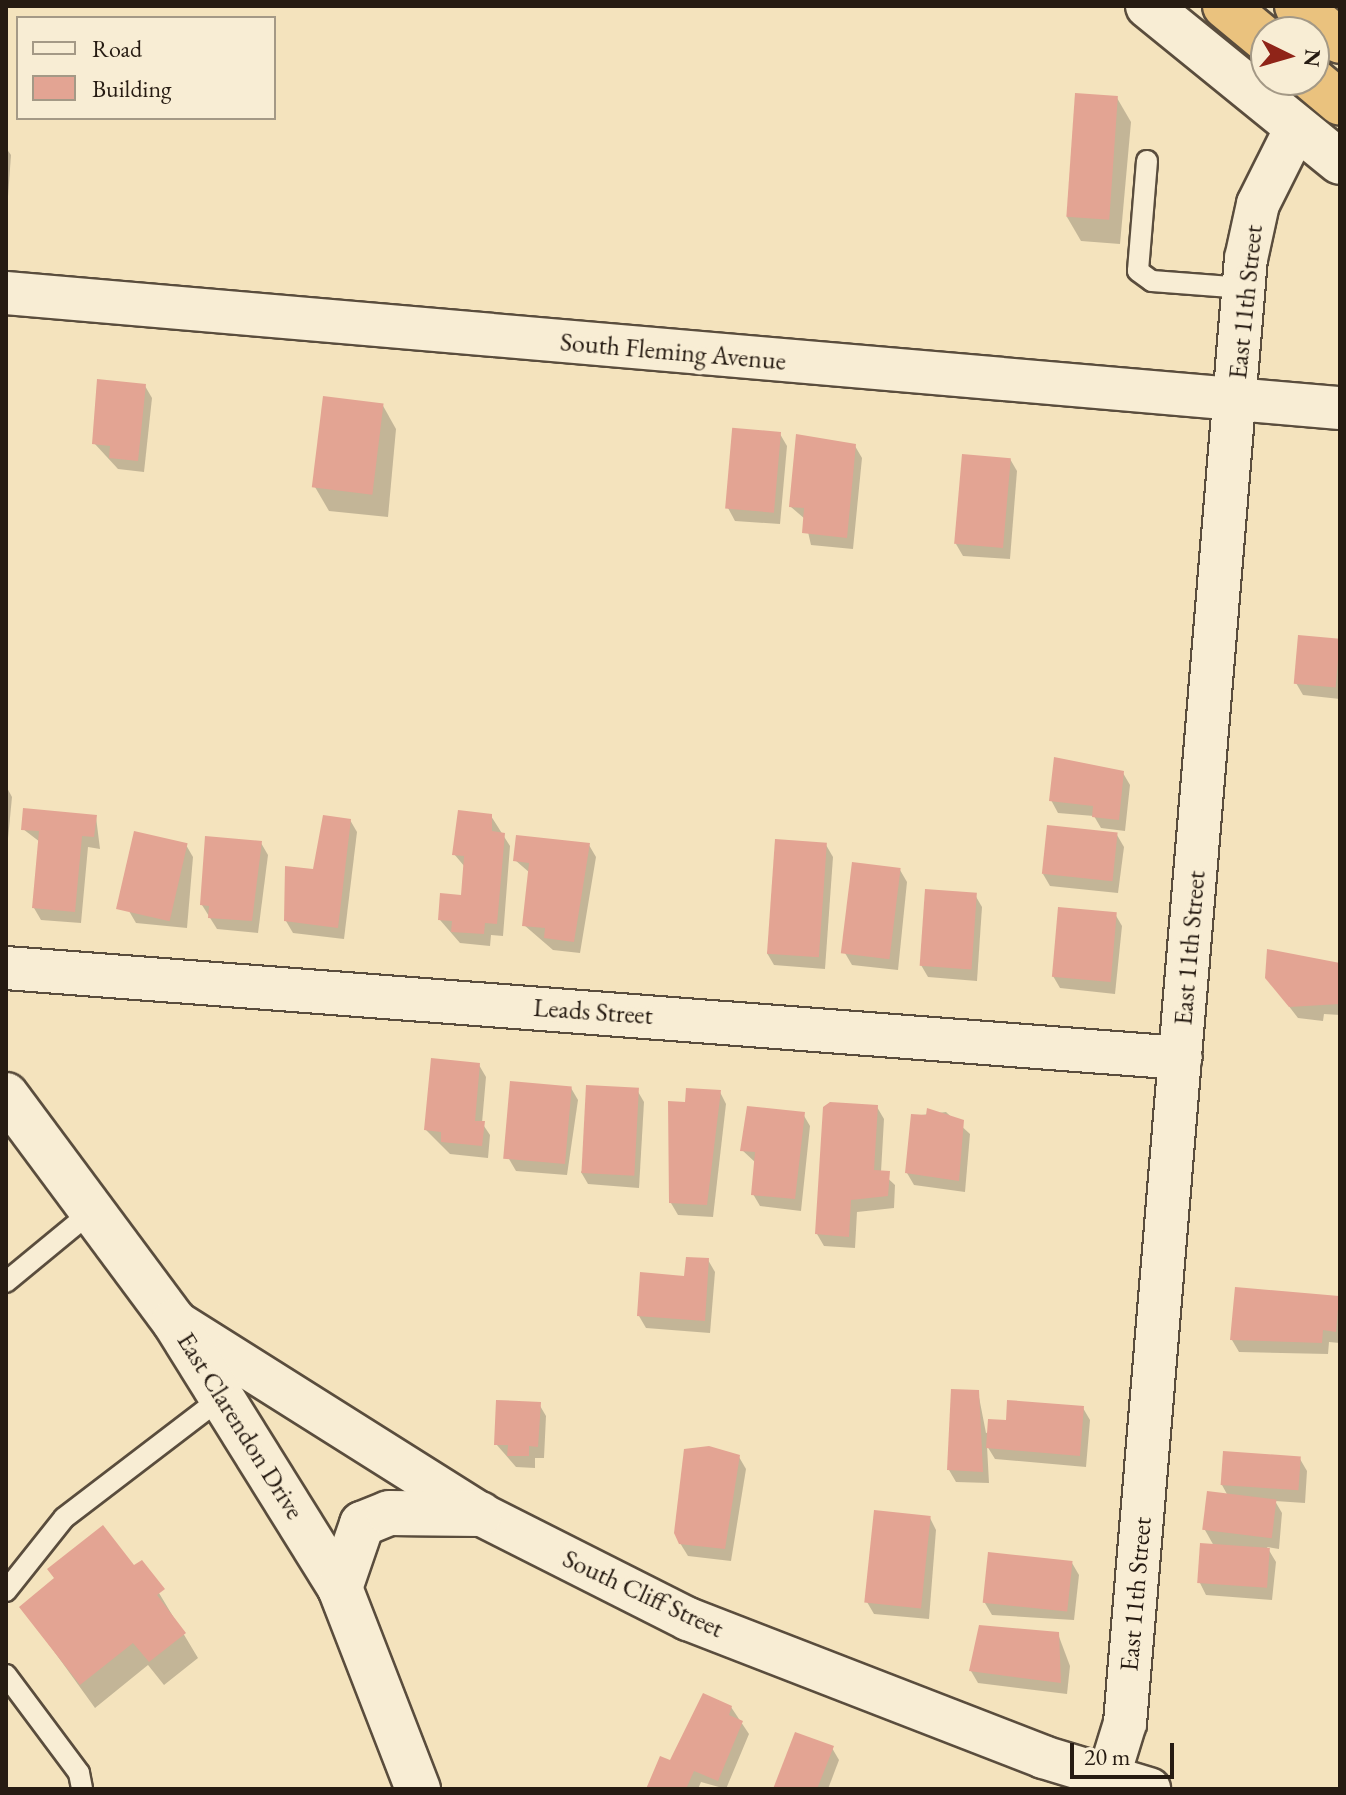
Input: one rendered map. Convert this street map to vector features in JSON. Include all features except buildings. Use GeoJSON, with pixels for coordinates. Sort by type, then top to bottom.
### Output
{"type":"FeatureCollection","features":[{"type":"Feature","properties":{"kind":"highway"},"geometry":{"type":"LineString","coordinates":[[1225,6],[1250,27]]}},
{"type":"Feature","properties":{"kind":"highway"},"geometry":{"type":"LineString","coordinates":[[1297,6],[1340,41]]}},
{"type":"Feature","properties":{"kind":"street"},"geometry":{"type":"LineString","coordinates":[[1148,6],[1340,162]]}},
{"type":"Feature","properties":{"kind":"street","name":"East 11th Street"},"geometry":{"type":"LineString","coordinates":[[1109,1775],[1125,1723],[1244,288],[1258,204],[1296,128]]}},
{"type":"Feature","properties":{"kind":"street","name":"South Fleming Avenue"},"geometry":{"type":"LineString","coordinates":[[6,293],[1340,408]]}},
{"type":"Feature","properties":{"kind":"street","name":"Leads Street"},"geometry":{"type":"LineString","coordinates":[[6,968],[1181,1058]]}},
{"type":"Feature","properties":{"kind":"street","name":"East Clarendon Drive"},"geometry":{"type":"LineString","coordinates":[[6,1095],[174,1321],[239,1385],[340,1588],[418,1789]]}},
{"type":"Feature","properties":{"kind":"street","name":"South Cliff Street"},"geometry":{"type":"LineString","coordinates":[[239,1385],[480,1514],[688,1619],[1037,1773],[1109,1775],[1149,1789]]}},
{"type":"Feature","properties":{"kind":"street"},"geometry":{"type":"LineString","coordinates":[[340,1588],[362,1524],[389,1513],[480,1514]]}},
{"type":"Feature","properties":{"kind":"lane"},"geometry":{"type":"LineString","coordinates":[[1147,161],[1138,271],[1152,281],[1244,288]]}},
{"type":"Feature","properties":{"kind":"lane"},"geometry":{"type":"LineString","coordinates":[[6,1282],[92,1211]]}},
{"type":"Feature","properties":{"kind":"lane"},"geometry":{"type":"LineString","coordinates":[[6,1591],[64,1518],[239,1385]]}},
{"type":"Feature","properties":{"kind":"lane"},"geometry":{"type":"LineString","coordinates":[[6,1675],[79,1773],[82,1789]]}}]}
